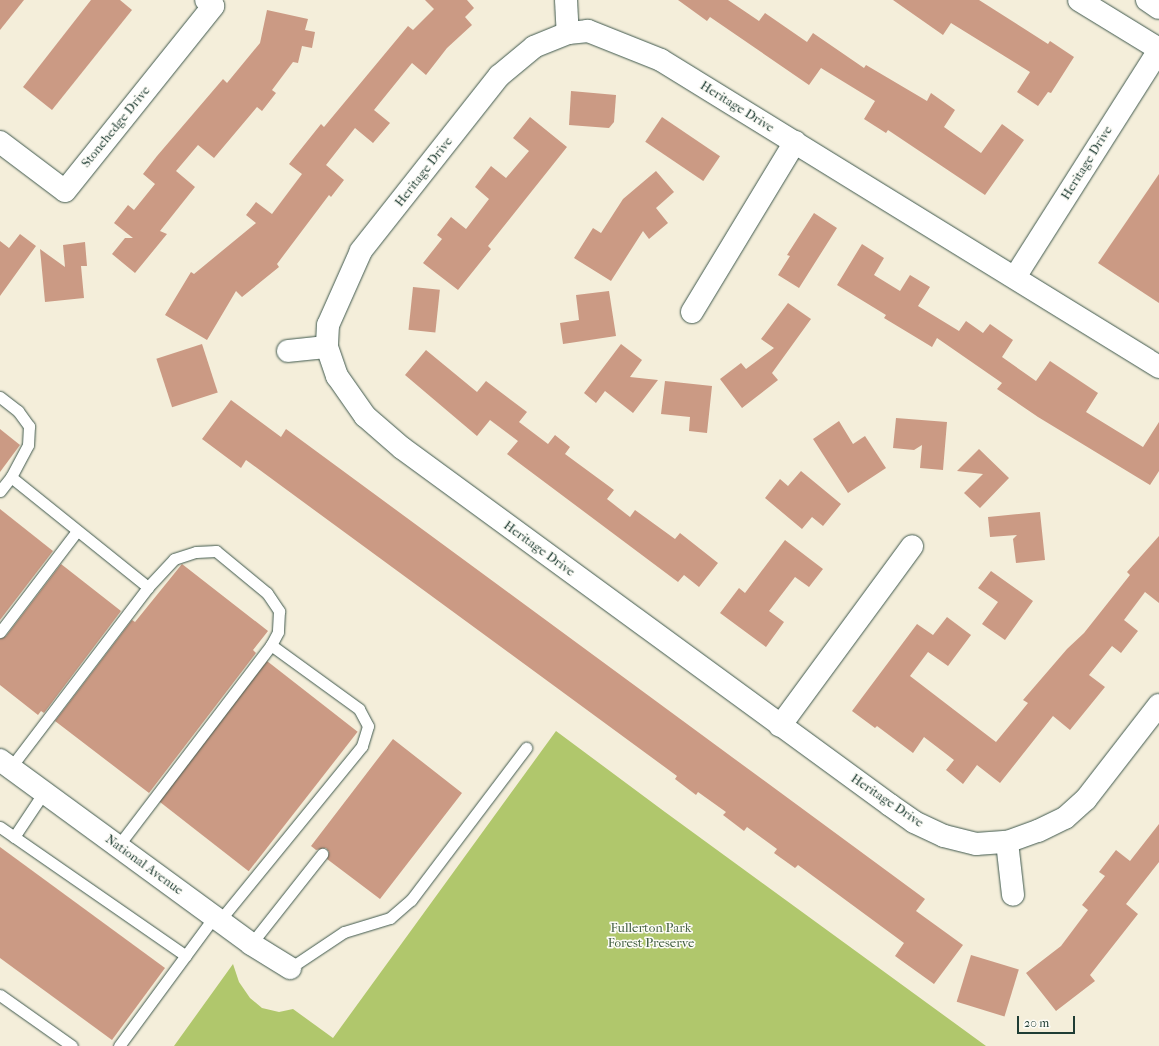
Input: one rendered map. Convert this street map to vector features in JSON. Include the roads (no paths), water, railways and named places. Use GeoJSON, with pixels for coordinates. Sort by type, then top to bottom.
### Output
{"type":"FeatureCollection","features":[{"type":"Feature","properties":{"kind":"street","name":"Stonehedge Drive"},"geometry":{"type":"LineString","coordinates":[[0,142],[64,191],[213,6],[206,0]]}},
{"type":"Feature","properties":{"kind":"street"},"geometry":{"type":"LineString","coordinates":[[566,0],[568,33]]}},
{"type":"Feature","properties":{"kind":"street"},"geometry":{"type":"LineString","coordinates":[[1079,0],[1159,50]]}},
{"type":"Feature","properties":{"kind":"street"},"geometry":{"type":"LineString","coordinates":[[1147,0],[1159,8]]}},
{"type":"Feature","properties":{"kind":"street","name":"Heritage Drive"},"geometry":{"type":"LineString","coordinates":[[1159,367],[661,60],[588,31],[568,33],[534,48],[499,76],[362,251],[328,325],[327,347],[336,376],[365,416],[402,448],[780,726],[914,822],[944,836],[976,844],[1007,842],[1045,828],[1065,818],[1086,800],[1159,705]]}},
{"type":"Feature","properties":{"kind":"street","name":"Heritage Drive"},"geometry":{"type":"LineString","coordinates":[[1015,277],[1159,50]]}},
{"type":"Feature","properties":{"kind":"street"},"geometry":{"type":"LineString","coordinates":[[692,312],[795,142]]}},
{"type":"Feature","properties":{"kind":"street"},"geometry":{"type":"LineString","coordinates":[[288,351],[327,347]]}},
{"type":"Feature","properties":{"kind":"street"},"geometry":{"type":"LineString","coordinates":[[780,726],[912,546]]}},
{"type":"Feature","properties":{"kind":"street","name":"National Avenue"},"geometry":{"type":"LineString","coordinates":[[5,764],[251,944],[290,968]]}},
{"type":"Feature","properties":{"kind":"street"},"geometry":{"type":"LineString","coordinates":[[1007,842],[1013,895]]}},
{"type":"Feature","properties":{"kind":"lane"},"geometry":{"type":"LineString","coordinates":[[0,397],[18,411],[29,426],[28,445],[11,477],[0,492]]}},
{"type":"Feature","properties":{"kind":"lane"},"geometry":{"type":"LineString","coordinates":[[11,477],[148,587]]}},
{"type":"Feature","properties":{"kind":"lane"},"geometry":{"type":"LineString","coordinates":[[0,632],[77,531]]}},
{"type":"Feature","properties":{"kind":"lane"},"geometry":{"type":"LineString","coordinates":[[5,764],[148,587],[174,560],[196,552],[216,551],[267,593],[279,612],[278,632],[272,645],[118,846]]}},
{"type":"Feature","properties":{"kind":"lane"},"geometry":{"type":"LineString","coordinates":[[119,1046],[186,956],[362,746],[368,726],[359,710],[272,645]]}},
{"type":"Feature","properties":{"kind":"lane"},"geometry":{"type":"LineString","coordinates":[[290,968],[344,932],[390,918],[411,900],[526,748]]}},
{"type":"Feature","properties":{"kind":"lane"},"geometry":{"type":"LineString","coordinates":[[14,837],[44,792]]}},
{"type":"Feature","properties":{"kind":"lane"},"geometry":{"type":"LineString","coordinates":[[0,827],[186,956]]}},
{"type":"Feature","properties":{"kind":"lane"},"geometry":{"type":"LineString","coordinates":[[251,944],[322,854]]}},
{"type":"Feature","properties":{"kind":"lane"},"geometry":{"type":"LineString","coordinates":[[0,995],[72,1046]]}},
{"type":"Feature","properties":{"kind":"park label","name":"Fullerton Park Forest Preserve"},"geometry":{"type":"Point","coordinates":[651,936]}}]}
